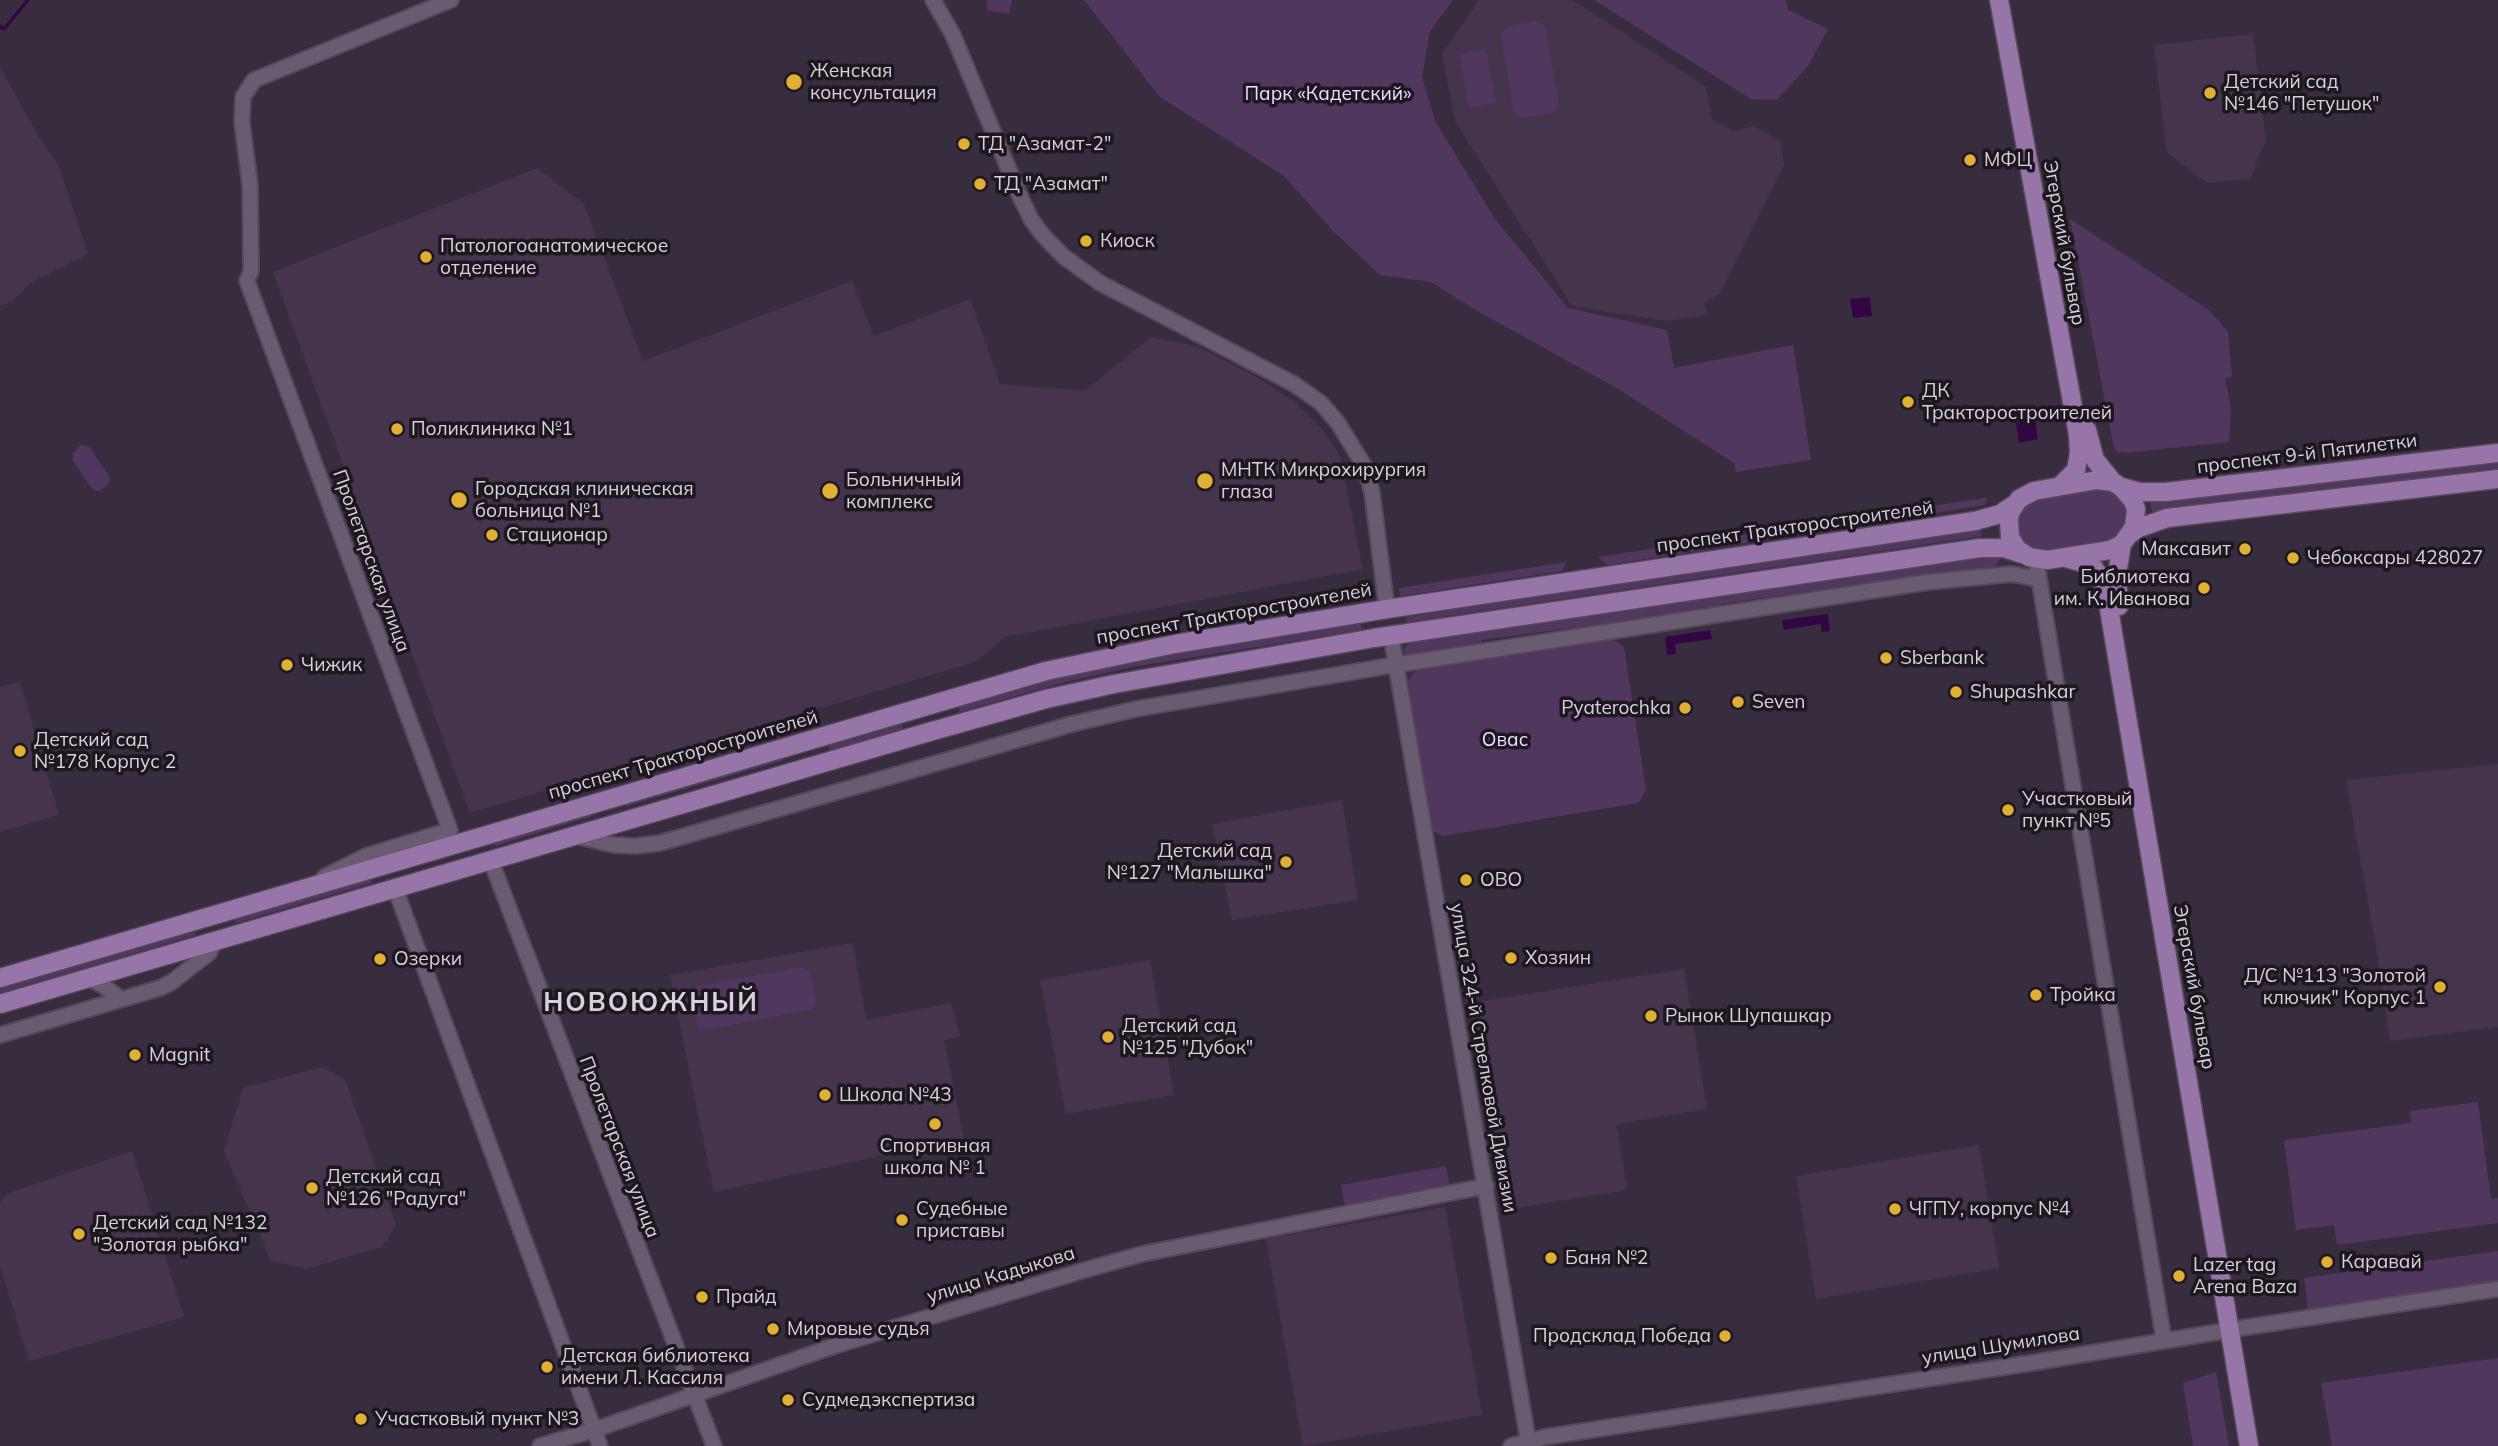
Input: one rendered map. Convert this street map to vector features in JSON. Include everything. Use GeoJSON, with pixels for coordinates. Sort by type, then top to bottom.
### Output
{"type":"FeatureCollection","features":[{"type":"Feature","properties":{"kind":"main road","name":"Эгерский бульвар"},"geometry":{"type":"LineString","coordinates":[[2005,7],[2042,210],[2079,446],[2076,470],[2060,486]]}},
{"type":"Feature","properties":{"kind":"main road","name":"Эгерский бульвар"},"geometry":{"type":"LineString","coordinates":[[2042,210],[2089,442],[2099,468],[2117,484]]}},
{"type":"Feature","properties":{"kind":"main road","name":"проспект 9-й Пятилетки"},"geometry":{"type":"LineString","coordinates":[[2117,484],[2140,492],[2166,492],[2498,453]]}},
{"type":"Feature","properties":{"kind":"main road"},"geometry":{"type":"LineString","coordinates":[[0,1004],[948,727],[1046,699],[1114,684],[1391,635],[1980,548],[2004,548],[2029,557],[2066,558],[2110,550],[2139,528],[2167,518],[2498,479]]}},
{"type":"Feature","properties":{"kind":"main road"},"geometry":{"type":"LineString","coordinates":[[2029,557],[2013,543],[2009,529],[2011,513],[2024,495],[2060,486],[2097,480],[2117,484],[2133,501],[2136,509],[2134,527],[2126,539]]}},
{"type":"Feature","properties":{"kind":"main road","name":"проспект Тракторостроителей"},"geometry":{"type":"LineString","coordinates":[[0,978],[1046,671],[1115,655],[1387,609],[1975,521],[2000,514],[2015,504]]}},
{"type":"Feature","properties":{"kind":"main road","name":"Эгерский бульвар"},"geometry":{"type":"LineString","coordinates":[[2126,539],[2117,574],[2117,592],[2149,814]]}},
{"type":"Feature","properties":{"kind":"main road","name":"Эгерский бульвар"},"geometry":{"type":"LineString","coordinates":[[2066,558],[2094,568],[2106,591],[2149,814],[2236,1329],[2261,1446]]}},
{"type":"Feature","properties":{"kind":"main road"},"geometry":{"type":"LineString","coordinates":[[1387,609],[1391,635]]}},
{"type":"Feature","properties":{"kind":"main road"},"geometry":{"type":"LineString","coordinates":[[941,703],[948,727]]}},
{"type":"Feature","properties":{"kind":"main road"},"geometry":{"type":"LineString","coordinates":[[802,743],[809,768]]}},
{"type":"Feature","properties":{"kind":"main road"},"geometry":{"type":"LineString","coordinates":[[605,800],[613,825]]}},
{"type":"Feature","properties":{"kind":"main road"},"geometry":{"type":"LineString","coordinates":[[475,838],[487,851],[491,861]]}},
{"type":"Feature","properties":{"kind":"main road"},"geometry":{"type":"LineString","coordinates":[[395,888],[394,868],[397,861]]}},
{"type":"Feature","properties":{"kind":"main road","name":"Эгерский бульвар"},"geometry":{"type":"LineString","coordinates":[[2236,1329],[2249,1446]]}},
{"type":"Feature","properties":{"kind":"street","name":"Пролетарская улица"},"geometry":{"type":"LineString","coordinates":[[450,830],[247,281],[251,271],[250,185],[242,122],[243,97],[254,80],[451,0]]}},
{"type":"Feature","properties":{"kind":"street"},"geometry":{"type":"LineString","coordinates":[[933,0],[953,35],[1031,219],[1063,256],[1100,283],[1294,384],[1321,403],[1338,423],[1365,467],[1371,492],[1387,609]]}},
{"type":"Feature","properties":{"kind":"street"},"geometry":{"type":"LineString","coordinates":[[2029,557],[2037,579],[2164,1341]]}},
{"type":"Feature","properties":{"kind":"street"},"geometry":{"type":"LineString","coordinates":[[576,836],[614,845],[660,843],[1072,724],[1136,709],[1396,664],[1937,581],[2012,575],[2037,579]]}},
{"type":"Feature","properties":{"kind":"street","name":"улица 324-й Стрелковой Дивизии"},"geometry":{"type":"LineString","coordinates":[[1391,635],[1529,1444]]}},
{"type":"Feature","properties":{"kind":"street"},"geometry":{"type":"LineString","coordinates":[[302,889],[366,856],[450,830],[475,838]]}},
{"type":"Feature","properties":{"kind":"street","name":"Пролетарская улица"},"geometry":{"type":"LineString","coordinates":[[491,861],[714,1446]]}},
{"type":"Feature","properties":{"kind":"street"},"geometry":{"type":"LineString","coordinates":[[395,888],[600,1446]]}},
{"type":"Feature","properties":{"kind":"street"},"geometry":{"type":"LineString","coordinates":[[0,1035],[160,988],[209,954],[215,941]]}},
{"type":"Feature","properties":{"kind":"street"},"geometry":{"type":"LineString","coordinates":[[89,978],[121,999]]}},
{"type":"Feature","properties":{"kind":"street","name":"улица Кадыкова"},"geometry":{"type":"LineString","coordinates":[[540,1446],[934,1314],[1142,1254],[1486,1186]]}},
{"type":"Feature","properties":{"kind":"street","name":"улица Шумилова"},"geometry":{"type":"LineString","coordinates":[[1511,1446],[2498,1289]]}},
{"type":"Feature","properties":{"kind":"shaded area"},"geometry":{"type":"Polygon","coordinates":[[[1479,0],[1573,0],[1706,87],[1712,119],[1733,131],[1754,126],[1781,142],[1784,165],[1720,293],[1705,303],[1707,315],[1666,321],[1572,306],[1455,121],[1442,54],[1479,0]]]}},
{"type":"Feature","properties":{"kind":"shaded area","name":"Детский сад №146 \"Петушок\""},"geometry":{"type":"Polygon","coordinates":[[[2253,34],[2266,140],[2250,179],[2207,183],[2167,153],[2154,45],[2253,34]]]}},
{"type":"Feature","properties":{"kind":"shaded area"},"geometry":{"type":"Polygon","coordinates":[[[0,67],[39,137],[58,164],[88,254],[30,283],[13,301],[0,306],[0,67]]]}},
{"type":"Feature","properties":{"kind":"shaded area","name":"Больничный комплекс"},"geometry":{"type":"Polygon","coordinates":[[[537,168],[584,204],[643,361],[852,281],[874,336],[970,299],[1000,384],[1085,391],[1151,337],[1199,347],[1258,378],[1296,403],[1322,429],[1340,456],[1363,569],[1005,637],[975,662],[470,813],[273,272],[537,168]]]}},
{"type":"Feature","properties":{"kind":"shaded area"},"geometry":{"type":"Polygon","coordinates":[[[1870,297],[1872,316],[1853,318],[1850,299],[1870,297]]]}},
{"type":"Feature","properties":{"kind":"shaded area"},"geometry":{"type":"Polygon","coordinates":[[[2035,420],[2038,439],[2019,443],[2016,423],[2035,420]]]}},
{"type":"Feature","properties":{"kind":"shaded area"},"geometry":{"type":"Polygon","coordinates":[[[1828,614],[1830,631],[1822,632],[1820,624],[1784,630],[1782,620],[1828,614]]]}},
{"type":"Feature","properties":{"kind":"shaded area"},"geometry":{"type":"Polygon","coordinates":[[[1710,630],[1712,639],[1675,644],[1676,654],[1667,655],[1665,637],[1710,630]]]}},
{"type":"Feature","properties":{"kind":"shaded area","name":"Детский сад №178 Корпус 2"},"geometry":{"type":"Polygon","coordinates":[[[20,682],[59,815],[0,832],[0,687],[20,682]]]}},
{"type":"Feature","properties":{"kind":"shaded area"},"geometry":{"type":"Polygon","coordinates":[[[2498,764],[2498,1027],[2390,1041],[2346,780],[2498,764]]]}},
{"type":"Feature","properties":{"kind":"shaded area","name":"Детский сад №127 \"Малышка\""},"geometry":{"type":"Polygon","coordinates":[[[1342,800],[1358,900],[1232,920],[1212,824],[1342,800]]]}},
{"type":"Feature","properties":{"kind":"shaded area","name":"Школа №43"},"geometry":{"type":"Polygon","coordinates":[[[853,943],[866,1020],[951,1003],[960,1036],[944,1040],[966,1150],[930,1157],[889,1154],[714,1192],[670,975],[853,943]]]}},
{"type":"Feature","properties":{"kind":"shaded area","name":"Детский сад №125 \"Дубок\""},"geometry":{"type":"Polygon","coordinates":[[[1150,960],[1174,1095],[1066,1114],[1040,980],[1150,960]]]}},
{"type":"Feature","properties":{"kind":"shaded area"},"geometry":{"type":"Polygon","coordinates":[[[1684,969],[1707,1109],[1617,1124],[1627,1190],[1504,1210],[1470,1003],[1684,969]]]}},
{"type":"Feature","properties":{"kind":"shaded area","name":"Детский сад №126 \"Радуга\""},"geometry":{"type":"Polygon","coordinates":[[[322,1067],[345,1079],[396,1225],[382,1247],[306,1269],[271,1261],[224,1151],[243,1088],[322,1067]]]}},
{"type":"Feature","properties":{"kind":"shaded area","name":"ЧГПУ, корпус №4"},"geometry":{"type":"Polygon","coordinates":[[[1979,1145],[1999,1268],[1816,1299],[1796,1176],[1979,1145]]]}},
{"type":"Feature","properties":{"kind":"shaded area","name":"Детский сад №132 \"Золотая рыбка\""},"geometry":{"type":"Polygon","coordinates":[[[132,1151],[184,1317],[29,1361],[0,1265],[0,1204],[6,1194],[132,1151]]]}},
{"type":"Feature","properties":{"kind":"shaded area"},"geometry":{"type":"Polygon","coordinates":[[[1445,1207],[1482,1415],[1303,1446],[1266,1239],[1445,1207]]]}},
{"type":"Feature","properties":{"kind":"green space"},"geometry":{"type":"Polygon","coordinates":[[[987,0],[1012,0],[1009,14],[987,10],[987,0]]]}},
{"type":"Feature","properties":{"kind":"green space","name":"Парк «Кадетский»"},"geometry":{"type":"Polygon","coordinates":[[[1084,0],[1453,0],[1430,31],[1422,77],[1435,121],[1495,219],[1568,308],[1667,330],[1674,368],[1793,345],[1811,460],[1736,472],[1734,463],[1615,387],[1477,311],[1431,282],[1380,275],[1333,231],[1284,176],[1160,97],[1084,0]]]}},
{"type":"Feature","properties":{"kind":"green space"},"geometry":{"type":"Polygon","coordinates":[[[1594,0],[1786,0],[1788,10],[1828,29],[1808,66],[1777,100],[1751,99],[1594,0]]]}},
{"type":"Feature","properties":{"kind":"green space"},"geometry":{"type":"Polygon","coordinates":[[[1537,21],[1545,26],[1559,105],[1553,113],[1522,118],[1514,114],[1501,36],[1505,27],[1537,21]]]}},
{"type":"Feature","properties":{"kind":"green space"},"geometry":{"type":"Polygon","coordinates":[[[1486,49],[1496,103],[1469,108],[1459,54],[1486,49]]]}},
{"type":"Feature","properties":{"kind":"green space"},"geometry":{"type":"Polygon","coordinates":[[[2070,219],[2209,310],[2228,332],[2232,377],[2225,378],[2231,408],[2229,442],[2124,453],[2121,451],[2119,454],[2114,448],[2070,219]]]}},
{"type":"Feature","properties":{"kind":"green space"},"geometry":{"type":"Polygon","coordinates":[[[81,445],[89,447],[110,477],[109,483],[100,491],[93,490],[73,461],[73,453],[81,445]]]}},
{"type":"Feature","properties":{"kind":"green space"},"geometry":{"type":"Polygon","coordinates":[[[2498,460],[2498,471],[2152,512],[2150,501],[2498,460]]]}},
{"type":"Feature","properties":{"kind":"green space"},"geometry":{"type":"Polygon","coordinates":[[[2110,486],[2129,510],[2125,530],[2109,544],[2040,554],[2027,549],[2016,533],[2019,508],[2028,499],[2110,486]]]}},
{"type":"Feature","properties":{"kind":"green space"},"geometry":{"type":"Polygon","coordinates":[[[1987,498],[1985,505],[1607,565],[1598,557],[1987,498]]]}},
{"type":"Feature","properties":{"kind":"green space"},"geometry":{"type":"Polygon","coordinates":[[[1981,527],[1982,536],[1407,622],[1406,617],[1981,527]]]}},
{"type":"Feature","properties":{"kind":"green space"},"geometry":{"type":"Polygon","coordinates":[[[1985,556],[2002,558],[1991,571],[1927,579],[1922,575],[1722,604],[1720,611],[1482,640],[1479,647],[1405,655],[1404,649],[1409,643],[1985,556]]]}},
{"type":"Feature","properties":{"kind":"green space"},"geometry":{"type":"Polygon","coordinates":[[[1566,562],[1562,571],[1400,596],[1399,588],[1566,562]]]}},
{"type":"Feature","properties":{"kind":"green space"},"geometry":{"type":"Polygon","coordinates":[[[1361,623],[1362,630],[1132,667],[1065,682],[960,712],[958,705],[1064,675],[1131,660],[1361,623]]]}},
{"type":"Feature","properties":{"kind":"green space","name":"Овас"},"geometry":{"type":"Polygon","coordinates":[[[1613,639],[1624,647],[1646,790],[1638,803],[1442,836],[1433,831],[1408,681],[1417,669],[1613,639]]]}},
{"type":"Feature","properties":{"kind":"green space"},"geometry":{"type":"Polygon","coordinates":[[[901,721],[903,729],[830,751],[828,743],[901,721]]]}},
{"type":"Feature","properties":{"kind":"green space"},"geometry":{"type":"Polygon","coordinates":[[[782,755],[784,760],[626,806],[625,801],[782,755]]]}},
{"type":"Feature","properties":{"kind":"green space"},"geometry":{"type":"Polygon","coordinates":[[[594,809],[596,815],[495,846],[493,839],[594,809]]]}},
{"type":"Feature","properties":{"kind":"green space"},"geometry":{"type":"Polygon","coordinates":[[[369,877],[372,883],[236,923],[235,917],[369,877]]]}},
{"type":"Feature","properties":{"kind":"green space"},"geometry":{"type":"Polygon","coordinates":[[[195,931],[196,935],[0,993],[0,988],[195,931]]]}},
{"type":"Feature","properties":{"kind":"green space"},"geometry":{"type":"Polygon","coordinates":[[[801,967],[809,970],[811,974],[816,1001],[813,1009],[706,1030],[698,1027],[691,996],[691,991],[697,986],[801,967]]]}},
{"type":"Feature","properties":{"kind":"green space"},"geometry":{"type":"Polygon","coordinates":[[[2478,1102],[2491,1199],[2498,1198],[2498,1223],[2337,1245],[2334,1225],[2296,1230],[2284,1140],[2411,1123],[2410,1111],[2478,1102]]]}},
{"type":"Feature","properties":{"kind":"green space"},"geometry":{"type":"Polygon","coordinates":[[[1446,1166],[1450,1186],[1345,1206],[1341,1185],[1446,1166]]]}},
{"type":"Feature","properties":{"kind":"green space"},"geometry":{"type":"Polygon","coordinates":[[[2498,1251],[2498,1289],[2309,1317],[2304,1278],[2498,1251]]]}},
{"type":"Feature","properties":{"kind":"green space"},"geometry":{"type":"Polygon","coordinates":[[[2498,1358],[2498,1446],[2332,1446],[2321,1383],[2498,1358]]]}},
{"type":"Feature","properties":{"kind":"green space"},"geometry":{"type":"Polygon","coordinates":[[[2216,1372],[2229,1446],[2193,1446],[2183,1383],[2216,1372]]]}},
{"type":"Feature","properties":{"kind":"waterway"},"geometry":{"type":"LineString","coordinates":[[0,26],[4,29],[28,0]]}},
{"type":"Feature","properties":{"kind":"place","name":"Женская консультация"},"geometry":{"type":"Point","coordinates":[794,82]}},
{"type":"Feature","properties":{"kind":"place","name":"Детский сад №146 \"Петушок\""},"geometry":{"type":"Point","coordinates":[2210,93]}},
{"type":"Feature","properties":{"kind":"place","name":"ТД \"Азамат-2\""},"geometry":{"type":"Point","coordinates":[964,144]}},
{"type":"Feature","properties":{"kind":"place","name":"МФЦ"},"geometry":{"type":"Point","coordinates":[1970,160]}},
{"type":"Feature","properties":{"kind":"place","name":"ТД \"Азамат\""},"geometry":{"type":"Point","coordinates":[980,184]}},
{"type":"Feature","properties":{"kind":"place","name":"Киоск"},"geometry":{"type":"Point","coordinates":[1086,241]}},
{"type":"Feature","properties":{"kind":"place","name":"Патологоанатомическое отделение"},"geometry":{"type":"Point","coordinates":[426,257]}},
{"type":"Feature","properties":{"kind":"place","name":"ДК Тракторостроителей"},"geometry":{"type":"Point","coordinates":[1908,402]}},
{"type":"Feature","properties":{"kind":"place","name":"Поликлиника №1"},"geometry":{"type":"Point","coordinates":[397,429]}},
{"type":"Feature","properties":{"kind":"place","name":"МНТК Микрохирургия глаза"},"geometry":{"type":"Point","coordinates":[1205,481]}},
{"type":"Feature","properties":{"kind":"place","name":"Больничный комплекс"},"geometry":{"type":"Point","coordinates":[830,491]}},
{"type":"Feature","properties":{"kind":"place","name":"Городская клиническая больница №1"},"geometry":{"type":"Point","coordinates":[459,500]}},
{"type":"Feature","properties":{"kind":"place","name":"Стационар"},"geometry":{"type":"Point","coordinates":[492,535]}},
{"type":"Feature","properties":{"kind":"place","name":"Максавит"},"geometry":{"type":"Point","coordinates":[2245,549]}},
{"type":"Feature","properties":{"kind":"place","name":"Чебоксары 428027"},"geometry":{"type":"Point","coordinates":[2293,558]}},
{"type":"Feature","properties":{"kind":"place","name":"Библиотека им. К. Иванова"},"geometry":{"type":"Point","coordinates":[2204,588]}},
{"type":"Feature","properties":{"kind":"place","name":"Sberbank"},"geometry":{"type":"Point","coordinates":[1886,658]}},
{"type":"Feature","properties":{"kind":"place","name":"Чижик"},"geometry":{"type":"Point","coordinates":[287,665]}},
{"type":"Feature","properties":{"kind":"place","name":"Shupashkar"},"geometry":{"type":"Point","coordinates":[1956,692]}},
{"type":"Feature","properties":{"kind":"place","name":"Seven"},"geometry":{"type":"Point","coordinates":[1738,702]}},
{"type":"Feature","properties":{"kind":"place","name":"Pyaterochka"},"geometry":{"type":"Point","coordinates":[1685,708]}},
{"type":"Feature","properties":{"kind":"place","name":"Детский сад №178 Корпус 2"},"geometry":{"type":"Point","coordinates":[20,751]}},
{"type":"Feature","properties":{"kind":"place","name":"Участковый пункт №5"},"geometry":{"type":"Point","coordinates":[2008,810]}},
{"type":"Feature","properties":{"kind":"place","name":"Детский сад №127 \"Малышка\""},"geometry":{"type":"Point","coordinates":[1286,862]}},
{"type":"Feature","properties":{"kind":"place","name":"ОВО"},"geometry":{"type":"Point","coordinates":[1466,880]}},
{"type":"Feature","properties":{"kind":"place","name":"Хозяин"},"geometry":{"type":"Point","coordinates":[1511,958]}},
{"type":"Feature","properties":{"kind":"place","name":"Озерки"},"geometry":{"type":"Point","coordinates":[380,959]}},
{"type":"Feature","properties":{"kind":"place","name":"Д/С №113 \"Золотой ключик\" Корпус 1"},"geometry":{"type":"Point","coordinates":[2440,987]}},
{"type":"Feature","properties":{"kind":"place","name":"Тройка"},"geometry":{"type":"Point","coordinates":[2036,995]}},
{"type":"Feature","properties":{"kind":"place","name":"Рынок Шупашкар"},"geometry":{"type":"Point","coordinates":[1651,1016]}},
{"type":"Feature","properties":{"kind":"place","name":"Детский сад №125 \"Дубок\""},"geometry":{"type":"Point","coordinates":[1108,1037]}},
{"type":"Feature","properties":{"kind":"place","name":"Magnit"},"geometry":{"type":"Point","coordinates":[135,1055]}},
{"type":"Feature","properties":{"kind":"place","name":"Школа №43"},"geometry":{"type":"Point","coordinates":[825,1095]}},
{"type":"Feature","properties":{"kind":"place","name":"Спортивная школа № 1"},"geometry":{"type":"Point","coordinates":[935,1124]}},
{"type":"Feature","properties":{"kind":"place","name":"Детский сад №126 \"Радуга\""},"geometry":{"type":"Point","coordinates":[312,1188]}},
{"type":"Feature","properties":{"kind":"place","name":"ЧГПУ, корпус №4"},"geometry":{"type":"Point","coordinates":[1895,1209]}},
{"type":"Feature","properties":{"kind":"place","name":"Судебные приставы"},"geometry":{"type":"Point","coordinates":[902,1220]}},
{"type":"Feature","properties":{"kind":"place","name":"Детский сад №132 \"Золотая рыбка\""},"geometry":{"type":"Point","coordinates":[79,1234]}},
{"type":"Feature","properties":{"kind":"place","name":"Баня №2"},"geometry":{"type":"Point","coordinates":[1551,1258]}},
{"type":"Feature","properties":{"kind":"place","name":"Каравай"},"geometry":{"type":"Point","coordinates":[2327,1262]}},
{"type":"Feature","properties":{"kind":"place","name":"Lazer tag Arena Baza"},"geometry":{"type":"Point","coordinates":[2179,1276]}},
{"type":"Feature","properties":{"kind":"place","name":"Прайд"},"geometry":{"type":"Point","coordinates":[702,1297]}},
{"type":"Feature","properties":{"kind":"place","name":"Мировые судья"},"geometry":{"type":"Point","coordinates":[773,1329]}},
{"type":"Feature","properties":{"kind":"place","name":"Продсклад Победа"},"geometry":{"type":"Point","coordinates":[1725,1336]}},
{"type":"Feature","properties":{"kind":"place","name":"Детская библиотека имени Л. Кассиля"},"geometry":{"type":"Point","coordinates":[547,1367]}},
{"type":"Feature","properties":{"kind":"place","name":"Судмедэкспертиза"},"geometry":{"type":"Point","coordinates":[788,1400]}},
{"type":"Feature","properties":{"kind":"place","name":"Участковый пункт №3"},"geometry":{"type":"Point","coordinates":[361,1419]}},
{"type":"Feature","properties":{"kind":"district","name":"НОВОЮЖНЫЙ"},"geometry":{"type":"Point","coordinates":[651,1003]}}]}
